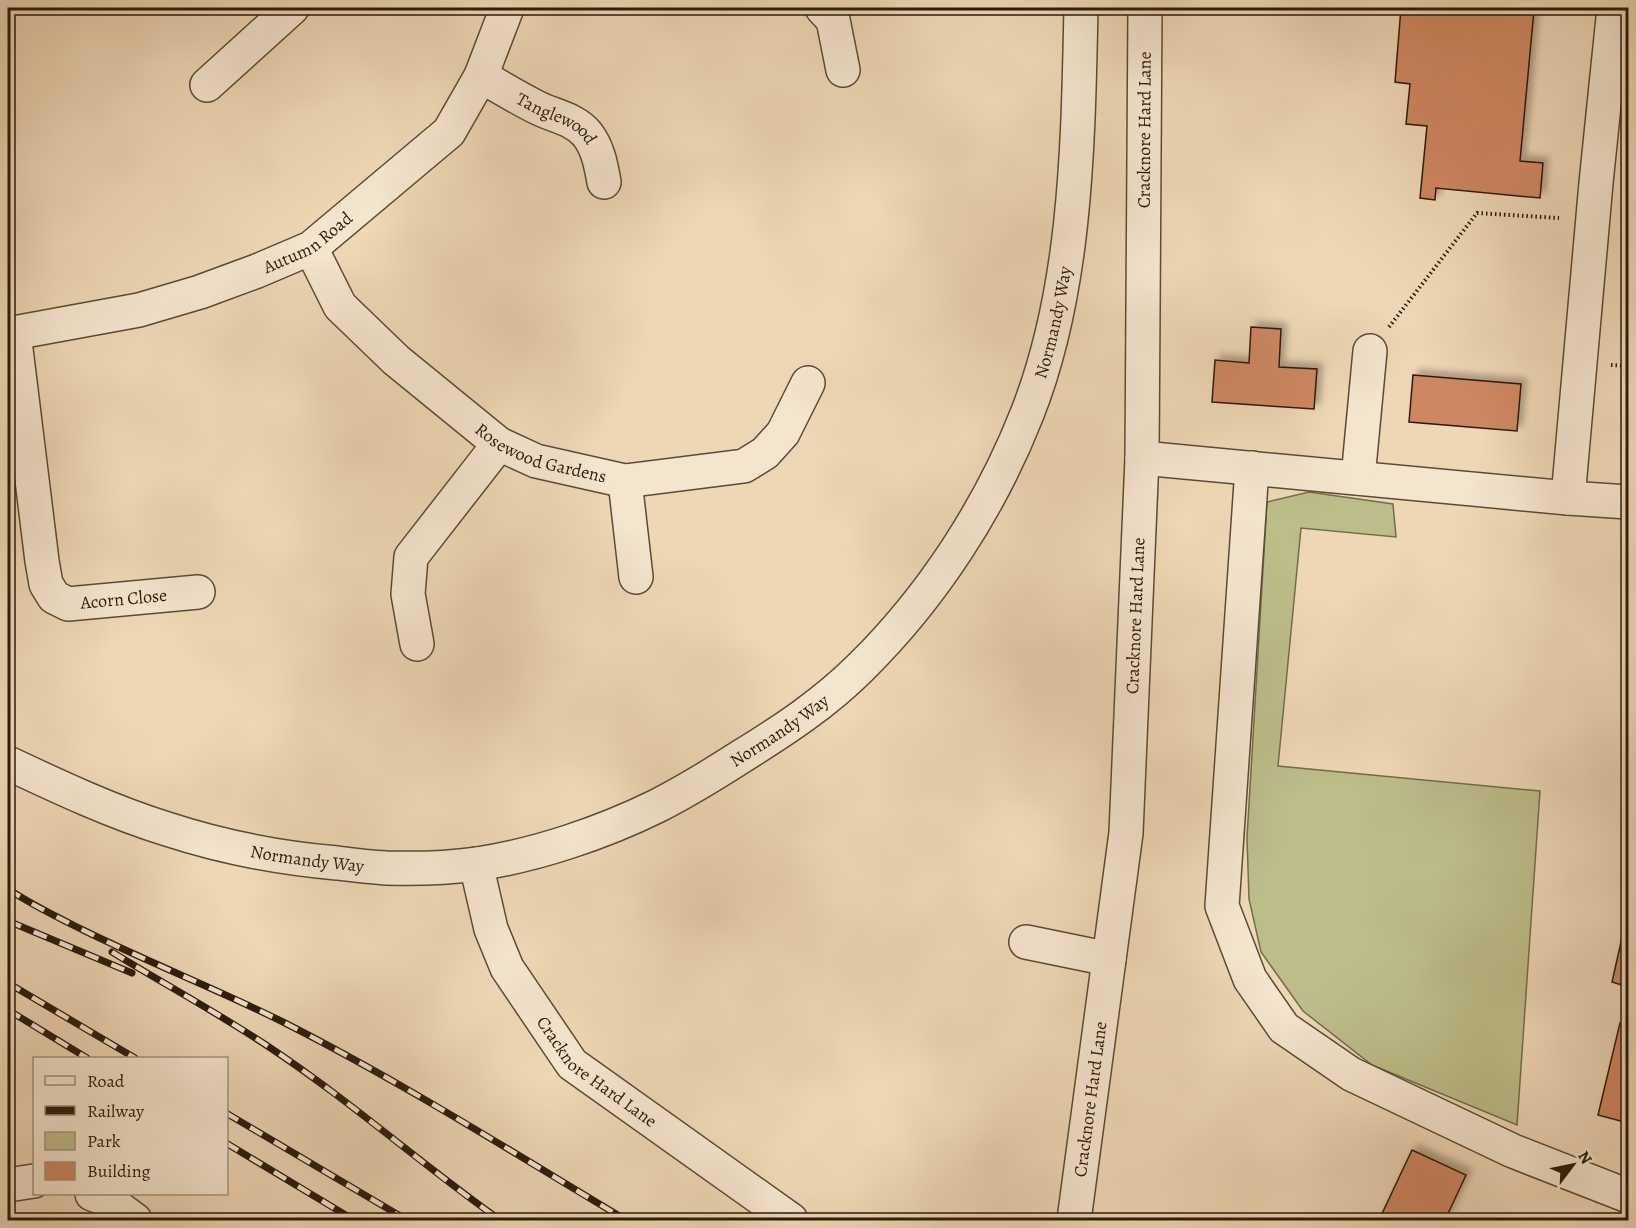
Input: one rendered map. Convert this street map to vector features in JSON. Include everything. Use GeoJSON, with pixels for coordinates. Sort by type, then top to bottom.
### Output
{"type":"FeatureCollection","features":[{"type":"Feature","properties":{"kind":"street"},"geometry":{"type":"LineString","coordinates":[[207,85],[292,8]]}},
{"type":"Feature","properties":{"kind":"street","name":"Autumn Road"},"geometry":{"type":"LineString","coordinates":[[11,334],[139,310],[200,292],[311,248],[449,132],[481,76],[507,8]]}},
{"type":"Feature","properties":{"kind":"street"},"geometry":{"type":"LineString","coordinates":[[822,8],[833,20],[843,70]]}},
{"type":"Feature","properties":{"kind":"street","name":"Normandy Way"},"geometry":{"type":"LineString","coordinates":[[8,763],[115,810],[167,829],[216,843],[278,856],[383,868],[422,867],[476,864],[564,843],[654,807],[699,783],[778,734],[825,700],[874,653],[927,591],[986,501],[1028,411],[1054,328],[1063,278],[1078,129],[1081,8]]}},
{"type":"Feature","properties":{"kind":"street","name":"Cracknore Hard Lane"},"geometry":{"type":"LineString","coordinates":[[1074,1221],[1125,833],[1143,458],[1145,8]]}},
{"type":"Feature","properties":{"kind":"street"},"geometry":{"type":"LineString","coordinates":[[1568,498],[1614,8]]}},
{"type":"Feature","properties":{"kind":"street","name":"Tanglewood"},"geometry":{"type":"LineString","coordinates":[[481,76],[533,106],[568,119],[586,133],[599,155],[604,182]]}},
{"type":"Feature","properties":{"kind":"street","name":"Rosewood Gardens"},"geometry":{"type":"LineString","coordinates":[[311,248],[340,306],[396,360],[500,444],[536,461],[625,481],[744,466],[765,453],[783,433],[808,382]]}},
{"type":"Feature","properties":{"kind":"street","name":"Acorn Close"},"geometry":{"type":"LineString","coordinates":[[11,334],[20,494],[46,584],[54,597],[68,604],[198,592]]}},
{"type":"Feature","properties":{"kind":"street"},"geometry":{"type":"LineString","coordinates":[[1358,478],[1370,351]]}},
{"type":"Feature","properties":{"kind":"street"},"geometry":{"type":"LineString","coordinates":[[417,644],[408,594],[411,557],[500,444]]}},
{"type":"Feature","properties":{"kind":"street"},"geometry":{"type":"LineString","coordinates":[[1143,458],[1629,502]]}},
{"type":"Feature","properties":{"kind":"street"},"geometry":{"type":"LineString","coordinates":[[1252,468],[1222,906],[1250,979],[1284,1028],[1351,1074],[1513,1151],[1629,1196]]}},
{"type":"Feature","properties":{"kind":"street"},"geometry":{"type":"LineString","coordinates":[[625,481],[636,577]]}},
{"type":"Feature","properties":{"kind":"street","name":"Cracknore Hard Lane"},"geometry":{"type":"LineString","coordinates":[[476,864],[491,929],[507,968],[572,1064],[791,1221]]}},
{"type":"Feature","properties":{"kind":"street"},"geometry":{"type":"LineString","coordinates":[[1026,942],[1109,959]]}},
{"type":"Feature","properties":{"kind":"street"},"geometry":{"type":"LineString","coordinates":[[8,1185],[33,1181]]}},
{"type":"Feature","properties":{"kind":"street"},"geometry":{"type":"LineString","coordinates":[[95,1195],[108,1200],[135,1221]]}},
{"type":"Feature","properties":{"kind":"path"},"geometry":{"type":"LineString","coordinates":[[1370,351],[1477,213],[1593,220]]}},
{"type":"Feature","properties":{"kind":"green space"},"geometry":{"type":"Polygon","coordinates":[[[1309,492],[1393,504],[1396,537],[1301,528],[1278,766],[1540,791],[1517,1125],[1372,1065],[1303,1011],[1261,952],[1249,899],[1247,838],[1267,502],[1309,492]]]}},
{"type":"Feature","properties":{"kind":"building"},"geometry":{"type":"Polygon","coordinates":[[[1401,8],[1460,12],[1460,8],[1534,10],[1520,161],[1543,163],[1540,198],[1436,188],[1435,200],[1420,198],[1427,126],[1406,124],[1410,84],[1395,82],[1401,8]]]}},
{"type":"Feature","properties":{"kind":"building"},"geometry":{"type":"Polygon","coordinates":[[[1251,327],[1281,329],[1279,367],[1317,369],[1314,409],[1212,402],[1215,360],[1249,363],[1251,327]]]}},
{"type":"Feature","properties":{"kind":"building"},"geometry":{"type":"Polygon","coordinates":[[[1413,375],[1521,384],[1517,431],[1409,422],[1413,375]]]}},
{"type":"Feature","properties":{"kind":"building"},"geometry":{"type":"Polygon","coordinates":[[[1628,911],[1628,987],[1612,982],[1628,911]]]}},
{"type":"Feature","properties":{"kind":"building"},"geometry":{"type":"Polygon","coordinates":[[[1620,1023],[1628,1024],[1628,1123],[1598,1115],[1620,1023]]]}},
{"type":"Feature","properties":{"kind":"building"},"geometry":{"type":"Polygon","coordinates":[[[1412,1150],[1466,1175],[1445,1220],[1379,1220],[1412,1150]]]}},
{"type":"Feature","properties":{"kind":"railway"},"geometry":{"type":"LineString","coordinates":[[8,889],[35,906],[83,930],[256,1009],[325,1044],[455,1117],[626,1220]]}},
{"type":"Feature","properties":{"kind":"railway"},"geometry":{"type":"LineString","coordinates":[[8,921],[132,973]]}},
{"type":"Feature","properties":{"kind":"railway"},"geometry":{"type":"LineString","coordinates":[[112,952],[230,1022],[299,1067],[500,1220]]}},
{"type":"Feature","properties":{"kind":"railway"},"geometry":{"type":"LineString","coordinates":[[8,983],[133,1057]]}},
{"type":"Feature","properties":{"kind":"railway"},"geometry":{"type":"LineString","coordinates":[[8,1010],[85,1057]]}},
{"type":"Feature","properties":{"kind":"railway"},"geometry":{"type":"LineString","coordinates":[[228,1114],[407,1220]]}},
{"type":"Feature","properties":{"kind":"railway"},"geometry":{"type":"LineString","coordinates":[[228,1144],[354,1220]]}}]}
